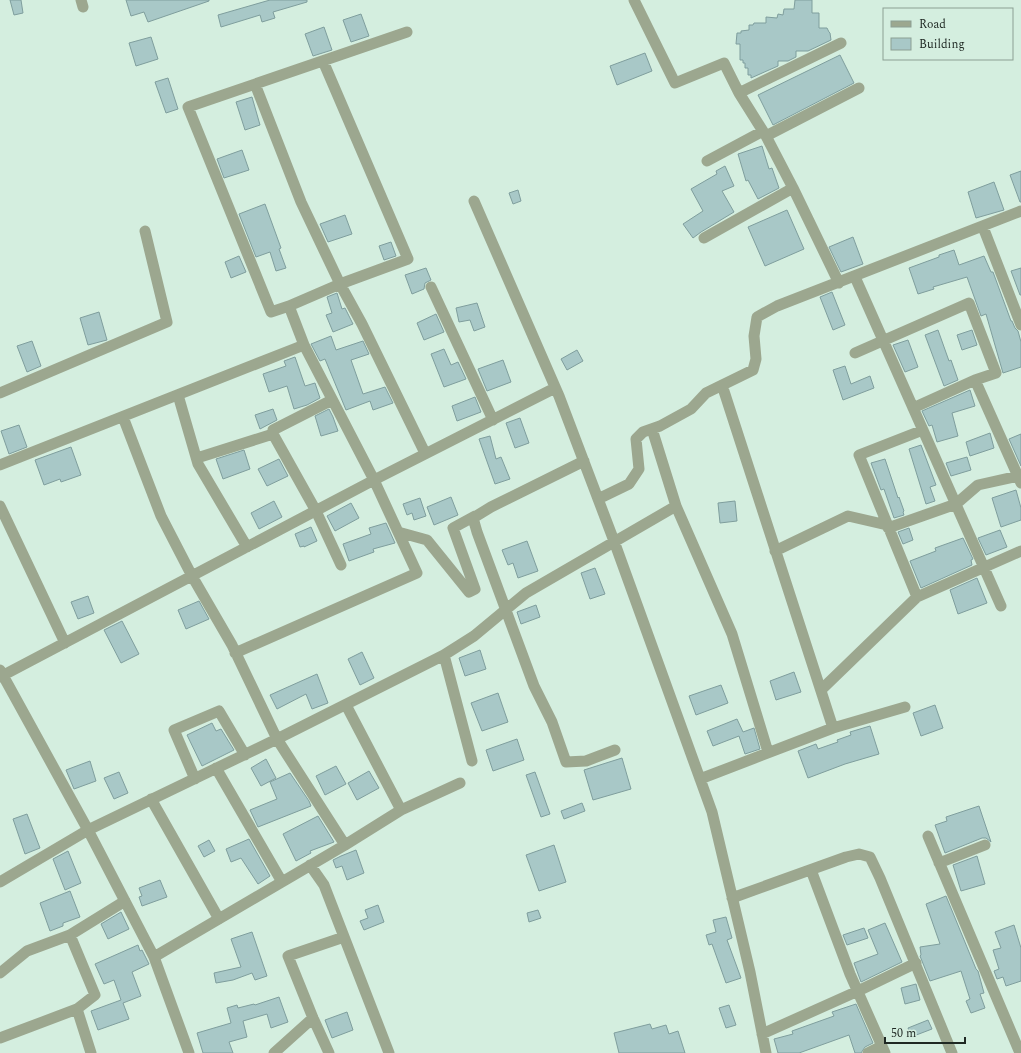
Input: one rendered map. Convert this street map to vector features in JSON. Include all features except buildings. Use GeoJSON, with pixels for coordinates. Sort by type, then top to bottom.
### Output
{"type":"FeatureCollection","features":[{"type":"Feature","properties":{"kind":"street"},"geometry":{"type":"LineString","coordinates":[[634,0],[675,83],[724,63],[739,93],[764,133],[793,188],[839,283]]}},
{"type":"Feature","properties":{"kind":"street"},"geometry":{"type":"LineString","coordinates":[[323,61],[408,259],[340,284],[289,306],[271,312],[188,107],[407,32]]}},
{"type":"Feature","properties":{"kind":"street"},"geometry":{"type":"LineString","coordinates":[[739,93],[841,43]]}},
{"type":"Feature","properties":{"kind":"street"},"geometry":{"type":"LineString","coordinates":[[255,84],[301,202],[340,284],[362,324],[425,453]]}},
{"type":"Feature","properties":{"kind":"street"},"geometry":{"type":"LineString","coordinates":[[707,161],[859,88]]}},
{"type":"Feature","properties":{"kind":"street"},"geometry":{"type":"LineString","coordinates":[[704,238],[793,188]]}},
{"type":"Feature","properties":{"kind":"street"},"geometry":{"type":"LineString","coordinates":[[474,200],[555,388],[584,461],[712,812],[750,972],[766,1053]]}},
{"type":"Feature","properties":{"kind":"street"},"geometry":{"type":"LineString","coordinates":[[598,499],[629,484],[639,469],[636,439],[643,432],[676,418],[691,409],[706,393],[753,370],[756,359],[754,336],[756,316],[777,306],[855,277],[1021,211]]}},
{"type":"Feature","properties":{"kind":"street"},"geometry":{"type":"LineString","coordinates":[[983,227],[1021,325]]}},
{"type":"Feature","properties":{"kind":"street"},"geometry":{"type":"LineString","coordinates":[[0,393],[167,322],[145,231]]}},
{"type":"Feature","properties":{"kind":"street"},"geometry":{"type":"LineString","coordinates":[[855,277],[1002,606]]}},
{"type":"Feature","properties":{"kind":"street"},"geometry":{"type":"LineString","coordinates":[[431,287],[493,420]]}},
{"type":"Feature","properties":{"kind":"street"},"geometry":{"type":"LineString","coordinates":[[855,353],[969,303],[996,373],[976,380],[913,408]]}},
{"type":"Feature","properties":{"kind":"street"},"geometry":{"type":"LineString","coordinates":[[235,653],[417,573],[374,480],[304,345],[289,306]]}},
{"type":"Feature","properties":{"kind":"street"},"geometry":{"type":"LineString","coordinates":[[0,465],[304,345]]}},
{"type":"Feature","properties":{"kind":"street"},"geometry":{"type":"LineString","coordinates":[[775,551],[848,516],[888,526],[956,504],[978,485],[1019,480],[976,380]]}},
{"type":"Feature","properties":{"kind":"street"},"geometry":{"type":"LineString","coordinates":[[722,384],[833,728]]}},
{"type":"Feature","properties":{"kind":"street"},"geometry":{"type":"LineString","coordinates":[[189,1053],[173,1005],[154,957],[88,830],[1,674],[65,643],[425,453],[555,388]]}},
{"type":"Feature","properties":{"kind":"street"},"geometry":{"type":"LineString","coordinates":[[178,395],[198,464],[247,547]]}},
{"type":"Feature","properties":{"kind":"street"},"geometry":{"type":"LineString","coordinates":[[332,400],[273,430],[273,434],[316,511],[342,565]]}},
{"type":"Feature","properties":{"kind":"street"},"geometry":{"type":"LineString","coordinates":[[123,417],[161,516],[192,576],[235,653],[277,739],[346,845]]}},
{"type":"Feature","properties":{"kind":"street"},"geometry":{"type":"LineString","coordinates":[[652,429],[676,506],[732,634],[768,752]]}},
{"type":"Feature","properties":{"kind":"street"},"geometry":{"type":"LineString","coordinates":[[917,598],[859,455],[923,430]]}},
{"type":"Feature","properties":{"kind":"street"},"geometry":{"type":"LineString","coordinates":[[196,458],[273,434]]}},
{"type":"Feature","properties":{"kind":"street"},"geometry":{"type":"LineString","coordinates":[[398,532],[427,540],[469,592],[475,588],[452,528],[584,461]]}},
{"type":"Feature","properties":{"kind":"street"},"geometry":{"type":"LineString","coordinates":[[0,506],[65,643]]}},
{"type":"Feature","properties":{"kind":"street"},"geometry":{"type":"LineString","coordinates":[[0,882],[88,830],[277,739],[444,655],[474,636],[526,593],[676,506]]}},
{"type":"Feature","properties":{"kind":"street"},"geometry":{"type":"LineString","coordinates":[[475,516],[474,518],[477,532],[505,610],[534,686],[552,722],[566,762],[586,761],[615,750]]}},
{"type":"Feature","properties":{"kind":"street"},"geometry":{"type":"LineString","coordinates":[[821,690],[917,598],[1021,551]]}},
{"type":"Feature","properties":{"kind":"street"},"geometry":{"type":"LineString","coordinates":[[444,655],[472,761]]}},
{"type":"Feature","properties":{"kind":"street"},"geometry":{"type":"LineString","coordinates":[[346,705],[401,810]]}},
{"type":"Feature","properties":{"kind":"street"},"geometry":{"type":"LineString","coordinates":[[700,779],[833,728],[905,707]]}},
{"type":"Feature","properties":{"kind":"street"},"geometry":{"type":"LineString","coordinates":[[195,778],[174,730],[220,711],[244,755]]}},
{"type":"Feature","properties":{"kind":"street"},"geometry":{"type":"LineString","coordinates":[[216,768],[282,882]]}},
{"type":"Feature","properties":{"kind":"street"},"geometry":{"type":"LineString","coordinates":[[154,957],[346,845],[401,810],[460,783]]}},
{"type":"Feature","properties":{"kind":"street"},"geometry":{"type":"LineString","coordinates":[[151,800],[219,919]]}},
{"type":"Feature","properties":{"kind":"street"},"geometry":{"type":"LineString","coordinates":[[928,836],[1020,1053]]}},
{"type":"Feature","properties":{"kind":"street"},"geometry":{"type":"LineString","coordinates":[[939,863],[985,845]]}},
{"type":"Feature","properties":{"kind":"street"},"geometry":{"type":"LineString","coordinates":[[732,898],[859,854],[870,857],[916,963],[952,1053]]}},
{"type":"Feature","properties":{"kind":"street"},"geometry":{"type":"LineString","coordinates":[[310,865],[324,885],[389,1053]]}},
{"type":"Feature","properties":{"kind":"street"},"geometry":{"type":"LineString","coordinates":[[811,870],[858,991],[884,1050],[868,1053]]}},
{"type":"Feature","properties":{"kind":"street"},"geometry":{"type":"LineString","coordinates":[[0,973],[27,951],[70,935],[125,901]]}},
{"type":"Feature","properties":{"kind":"street"},"geometry":{"type":"LineString","coordinates":[[0,1038],[77,1009],[95,995],[70,935]]}},
{"type":"Feature","properties":{"kind":"street"},"geometry":{"type":"LineString","coordinates":[[329,1053],[288,956],[344,937]]}},
{"type":"Feature","properties":{"kind":"street"},"geometry":{"type":"LineString","coordinates":[[762,1034],[916,963]]}},
{"type":"Feature","properties":{"kind":"street"},"geometry":{"type":"LineString","coordinates":[[77,1009],[91,1053]]}},
{"type":"Feature","properties":{"kind":"street"},"geometry":{"type":"LineString","coordinates":[[274,1053],[313,1018]]}}]}
